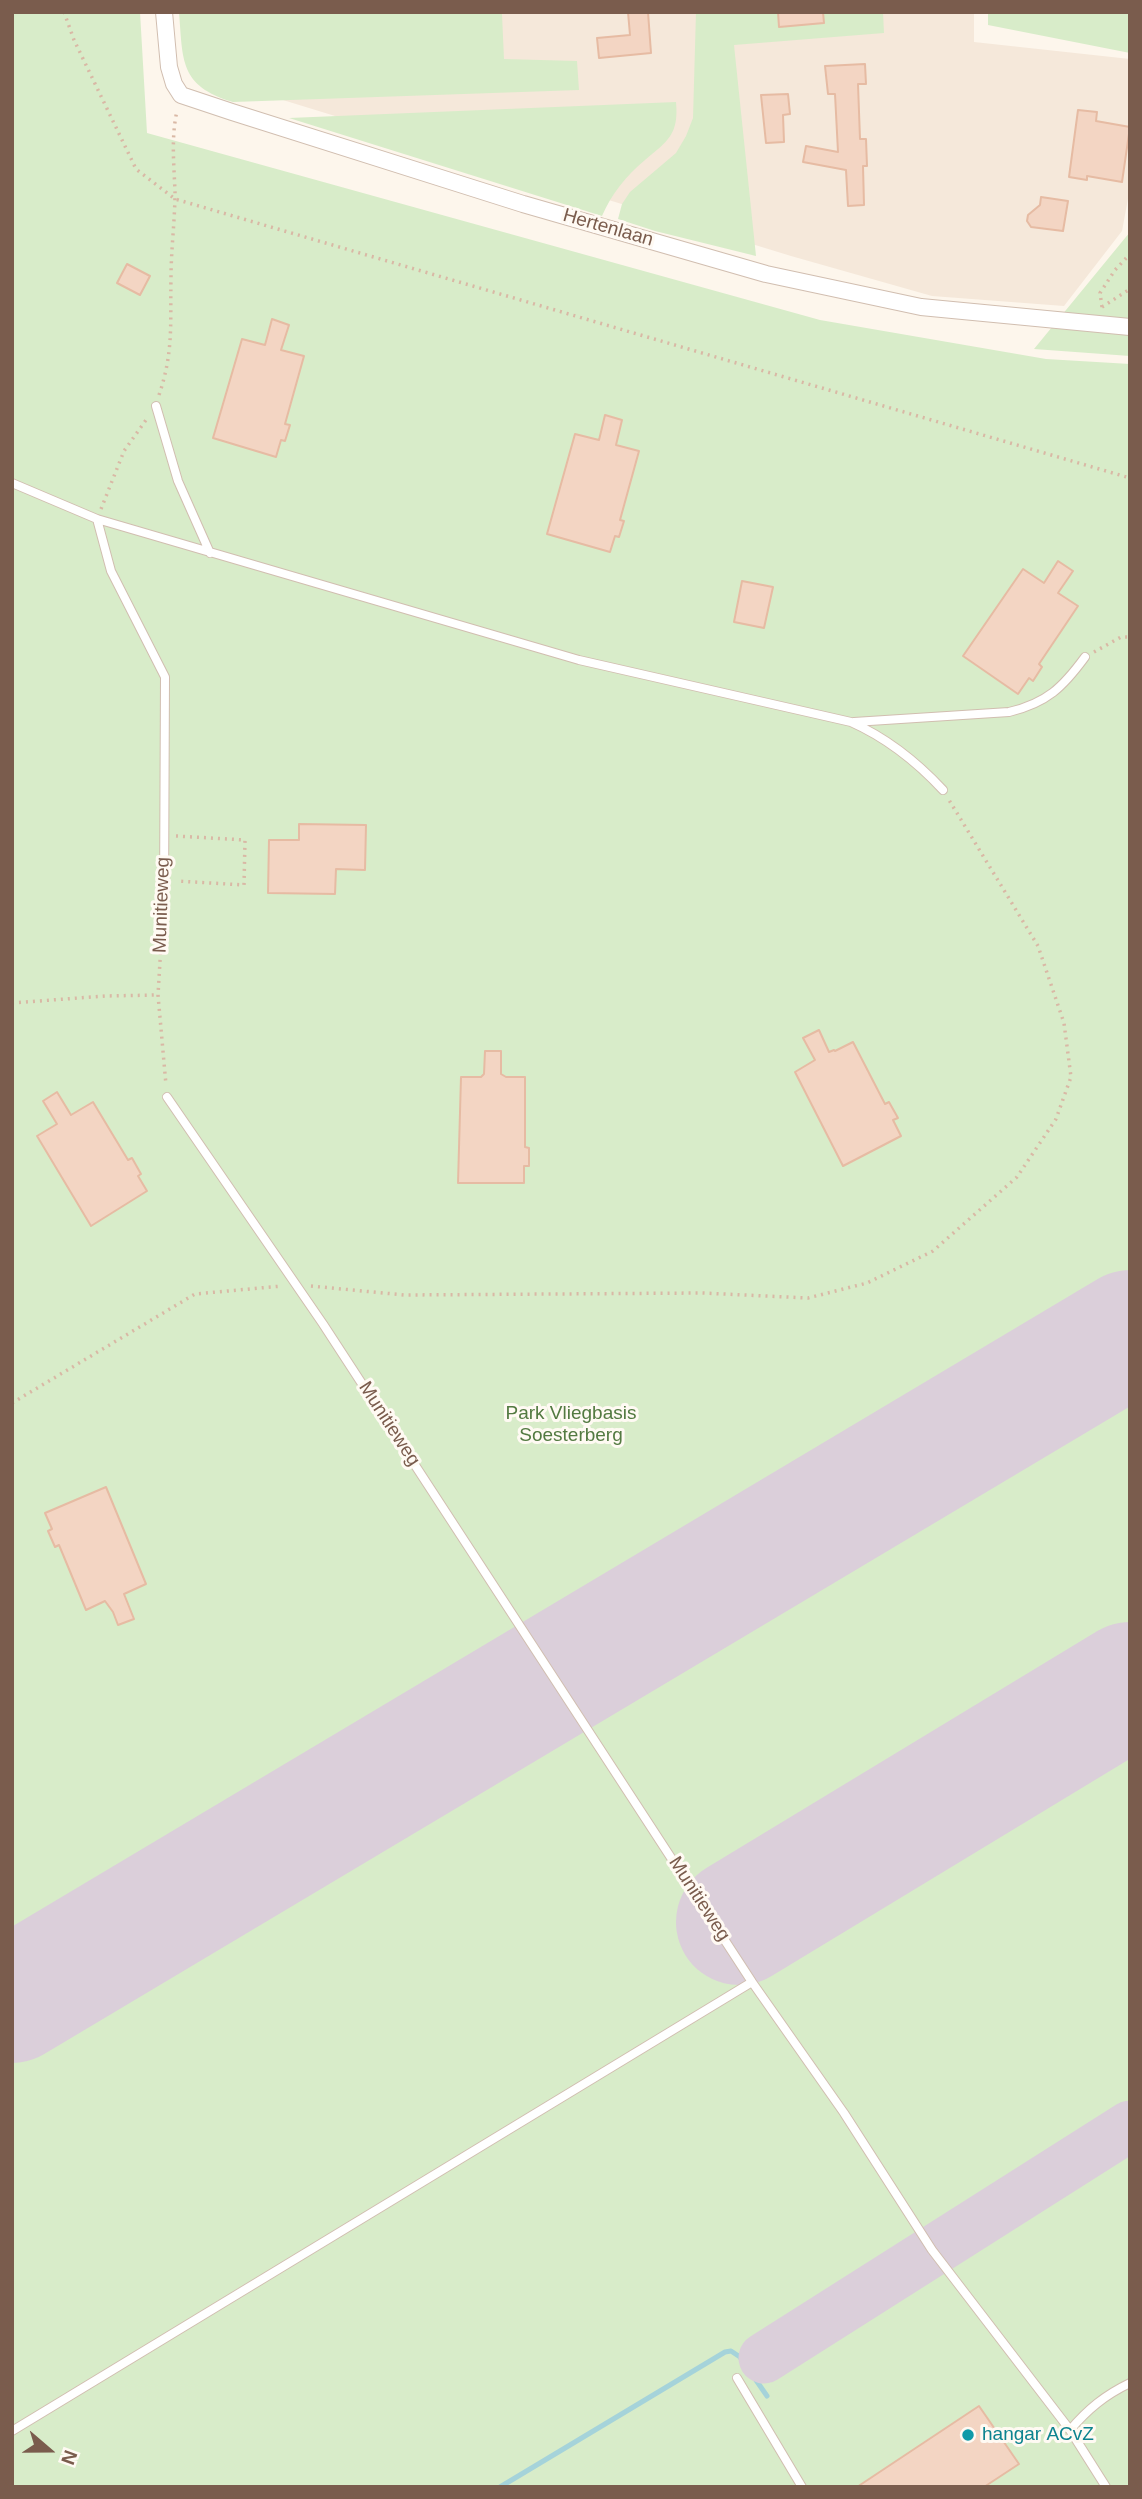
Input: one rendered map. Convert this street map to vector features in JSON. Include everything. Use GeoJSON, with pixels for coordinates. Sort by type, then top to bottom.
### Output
{"type":"FeatureCollection","features":[{"type":"Feature","properties":{"kind":"street"},"geometry":{"type":"LineString","coordinates":[[164,12],[169,67],[174,84],[181,95]]}},
{"type":"Feature","properties":{"kind":"street","name":"Hertenlaan"},"geometry":{"type":"LineString","coordinates":[[181,95],[523,204],[766,274],[921,307],[1130,327]]}},
{"type":"Feature","properties":{"kind":"lane"},"geometry":{"type":"LineString","coordinates":[[156,406],[178,481],[210,553]]}},
{"type":"Feature","properties":{"kind":"lane"},"geometry":{"type":"LineString","coordinates":[[12,483],[97,519],[579,660],[851,722],[874,732],[905,754],[926,771],[943,790]]}},
{"type":"Feature","properties":{"kind":"lane","name":"Munitieweg"},"geometry":{"type":"LineString","coordinates":[[97,519],[111,570],[165,677],[163,899]]}},
{"type":"Feature","properties":{"kind":"lane"},"geometry":{"type":"LineString","coordinates":[[851,722],[1009,712],[1027,708],[1044,700],[1069,679],[1085,657]]}},
{"type":"Feature","properties":{"kind":"lane","name":"Munitieweg"},"geometry":{"type":"LineString","coordinates":[[167,1097],[297,1284],[752,1982],[844,2113],[932,2250],[1070,2430],[1106,2487]]}},
{"type":"Feature","properties":{"kind":"lane"},"geometry":{"type":"LineString","coordinates":[[12,2431],[752,1982]]}},
{"type":"Feature","properties":{"kind":"lane"},"geometry":{"type":"LineString","coordinates":[[737,2378],[802,2487]]}},
{"type":"Feature","properties":{"kind":"lane"},"geometry":{"type":"LineString","coordinates":[[1070,2430],[1086,2411],[1130,2383]]}},
{"type":"Feature","properties":{"kind":"path"},"geometry":{"type":"LineString","coordinates":[[64,12],[74,40],[136,169],[174,199],[1130,478]]}},
{"type":"Feature","properties":{"kind":"path"},"geometry":{"type":"LineString","coordinates":[[97,519],[124,451],[156,406],[169,368],[172,333],[174,128],[181,95]]}},
{"type":"Feature","properties":{"kind":"path"},"geometry":{"type":"LineString","coordinates":[[1102,307],[1100,293],[1115,270],[1130,254]]}},
{"type":"Feature","properties":{"kind":"path"},"geometry":{"type":"LineString","coordinates":[[1085,657],[1121,637],[1130,637]]}},
{"type":"Feature","properties":{"kind":"path"},"geometry":{"type":"LineString","coordinates":[[12,1403],[195,1294],[297,1284],[404,1295],[702,1293],[808,1298],[867,1283],[933,1251],[1017,1177],[1056,1119],[1071,1077],[1064,1023],[1038,946],[943,790]]}},
{"type":"Feature","properties":{"kind":"path"},"geometry":{"type":"LineString","coordinates":[[164,836],[245,839],[244,885],[164,880]]}},
{"type":"Feature","properties":{"kind":"path","name":"Munitieweg"},"geometry":{"type":"LineString","coordinates":[[163,899],[158,995],[167,1097]]}},
{"type":"Feature","properties":{"kind":"path"},"geometry":{"type":"LineString","coordinates":[[12,1003],[158,995]]}},
{"type":"Feature","properties":{"kind":"shaded area"},"geometry":{"type":"Polygon","coordinates":[[[205,12],[974,12],[974,42],[1130,59],[1130,188],[1122,231],[1064,306],[932,296],[791,256],[208,77],[205,12]]]}},
{"type":"Feature","properties":{"kind":"green space","name":"Park Vliegbasis Soesterberg"},"geometry":{"type":"Polygon","coordinates":[[[12,12],[140,12],[147,133],[820,320],[1046,359],[1130,364],[1130,2487],[12,2487],[12,12]]]}},
{"type":"Feature","properties":{"kind":"green space"},"geometry":{"type":"Polygon","coordinates":[[[179,12],[530,12],[502,14],[504,59],[577,61],[579,90],[233,102],[202,88],[187,69],[179,12]]]}},
{"type":"Feature","properties":{"kind":"green space"},"geometry":{"type":"Polygon","coordinates":[[[696,12],[883,12],[884,33],[734,45],[756,256],[618,219],[622,204],[630,192],[676,153],[693,118],[696,12]]]}},
{"type":"Feature","properties":{"kind":"green space"},"geometry":{"type":"Polygon","coordinates":[[[988,12],[1130,12],[1130,53],[988,25],[988,12]]]}},
{"type":"Feature","properties":{"kind":"green space"},"geometry":{"type":"Polygon","coordinates":[[[676,102],[676,122],[670,136],[626,179],[615,192],[602,216],[289,118],[676,102]]]}},
{"type":"Feature","properties":{"kind":"green space"},"geometry":{"type":"Polygon","coordinates":[[[1130,232],[1130,356],[1034,349],[1130,232]]]}},
{"type":"Feature","properties":{"kind":"building"},"geometry":{"type":"Polygon","coordinates":[[[628,12],[648,12],[651,53],[599,58],[597,38],[630,35],[628,12]]]}},
{"type":"Feature","properties":{"kind":"building"},"geometry":{"type":"Polygon","coordinates":[[[778,12],[823,12],[824,23],[779,27],[778,12]]]}},
{"type":"Feature","properties":{"kind":"building"},"geometry":{"type":"Polygon","coordinates":[[[865,64],[866,84],[858,84],[860,139],[866,139],[867,166],[863,166],[864,205],[848,206],[846,170],[803,162],[806,146],[838,152],[835,94],[828,94],[825,66],[865,64]]]}},
{"type":"Feature","properties":{"kind":"building"},"geometry":{"type":"Polygon","coordinates":[[[788,94],[790,114],[783,115],[784,142],[766,143],[761,95],[788,94]]]}},
{"type":"Feature","properties":{"kind":"building"},"geometry":{"type":"Polygon","coordinates":[[[1078,110],[1097,112],[1096,121],[1130,127],[1122,182],[1087,176],[1087,180],[1069,177],[1078,110]]]}},
{"type":"Feature","properties":{"kind":"building"},"geometry":{"type":"Polygon","coordinates":[[[1041,197],[1068,201],[1063,231],[1031,227],[1027,221],[1028,215],[1040,205],[1041,197]]]}},
{"type":"Feature","properties":{"kind":"building"},"geometry":{"type":"Polygon","coordinates":[[[127,264],[150,276],[140,295],[117,283],[127,264]]]}},
{"type":"Feature","properties":{"kind":"building"},"geometry":{"type":"Polygon","coordinates":[[[272,319],[289,325],[281,350],[304,356],[285,424],[290,425],[285,441],[281,440],[276,457],[213,438],[242,339],[265,345],[272,319]]]}},
{"type":"Feature","properties":{"kind":"building"},"geometry":{"type":"Polygon","coordinates":[[[605,415],[622,420],[616,445],[639,451],[620,520],[624,521],[610,552],[547,534],[575,434],[599,440],[605,415]]]}},
{"type":"Feature","properties":{"kind":"building"},"geometry":{"type":"Polygon","coordinates":[[[1058,561],[1073,571],[1058,593],[1078,606],[1039,664],[1042,667],[1033,681],[1029,678],[1018,694],[963,656],[1023,569],[1044,583],[1058,561]]]}},
{"type":"Feature","properties":{"kind":"building"},"geometry":{"type":"Polygon","coordinates":[[[742,581],[773,587],[764,628],[734,622],[742,581]]]}},
{"type":"Feature","properties":{"kind":"building"},"geometry":{"type":"Polygon","coordinates":[[[299,824],[366,825],[365,870],[336,869],[335,894],[268,893],[269,840],[299,840],[299,824]]]}},
{"type":"Feature","properties":{"kind":"building"},"geometry":{"type":"Polygon","coordinates":[[[819,1030],[829,1052],[853,1042],[885,1104],[889,1102],[898,1118],[893,1120],[901,1136],[843,1166],[795,1072],[815,1060],[803,1038],[819,1030]]]}},
{"type":"Feature","properties":{"kind":"building"},"geometry":{"type":"Polygon","coordinates":[[[485,1051],[501,1051],[501,1074],[506,1077],[525,1077],[525,1147],[529,1148],[529,1166],[524,1166],[524,1183],[458,1183],[461,1077],[481,1077],[484,1074],[485,1051]]]}},
{"type":"Feature","properties":{"kind":"building"},"geometry":{"type":"Polygon","coordinates":[[[57,1092],[71,1115],[93,1102],[128,1160],[132,1158],[147,1191],[91,1226],[37,1136],[57,1124],[43,1101],[57,1092]]]}},
{"type":"Feature","properties":{"kind":"building"},"geometry":{"type":"Polygon","coordinates":[[[106,1487],[146,1584],[124,1594],[134,1619],[118,1625],[105,1601],[86,1610],[59,1545],[55,1547],[48,1531],[52,1529],[45,1513],[106,1487]]]}},
{"type":"Feature","properties":{"kind":"building","name":"hangar ACvZ"},"geometry":{"type":"Polygon","coordinates":[[[979,2406],[1019,2464],[984,2487],[857,2487],[979,2406]]]}},
{"type":"Feature","properties":{"kind":"waterway"},"geometry":{"type":"LineString","coordinates":[[500,2487],[725,2352],[731,2351],[740,2357],[767,2396]]}},
{"type":"Feature","properties":{"kind":"taxiway"},"geometry":{"type":"LineString","coordinates":[[764,2358],[1130,2126]]}},
{"type":"Feature","properties":{"kind":"runway"},"geometry":{"type":"LineString","coordinates":[[12,2000],[1130,1333]]}},
{"type":"Feature","properties":{"kind":"runway"},"geometry":{"type":"LineString","coordinates":[[739,1922],[1130,1685]]}},
{"type":"Feature","properties":{"kind":"place","name":"hangar ACvZ"},"geometry":{"type":"Point","coordinates":[968,2435]}}]}
